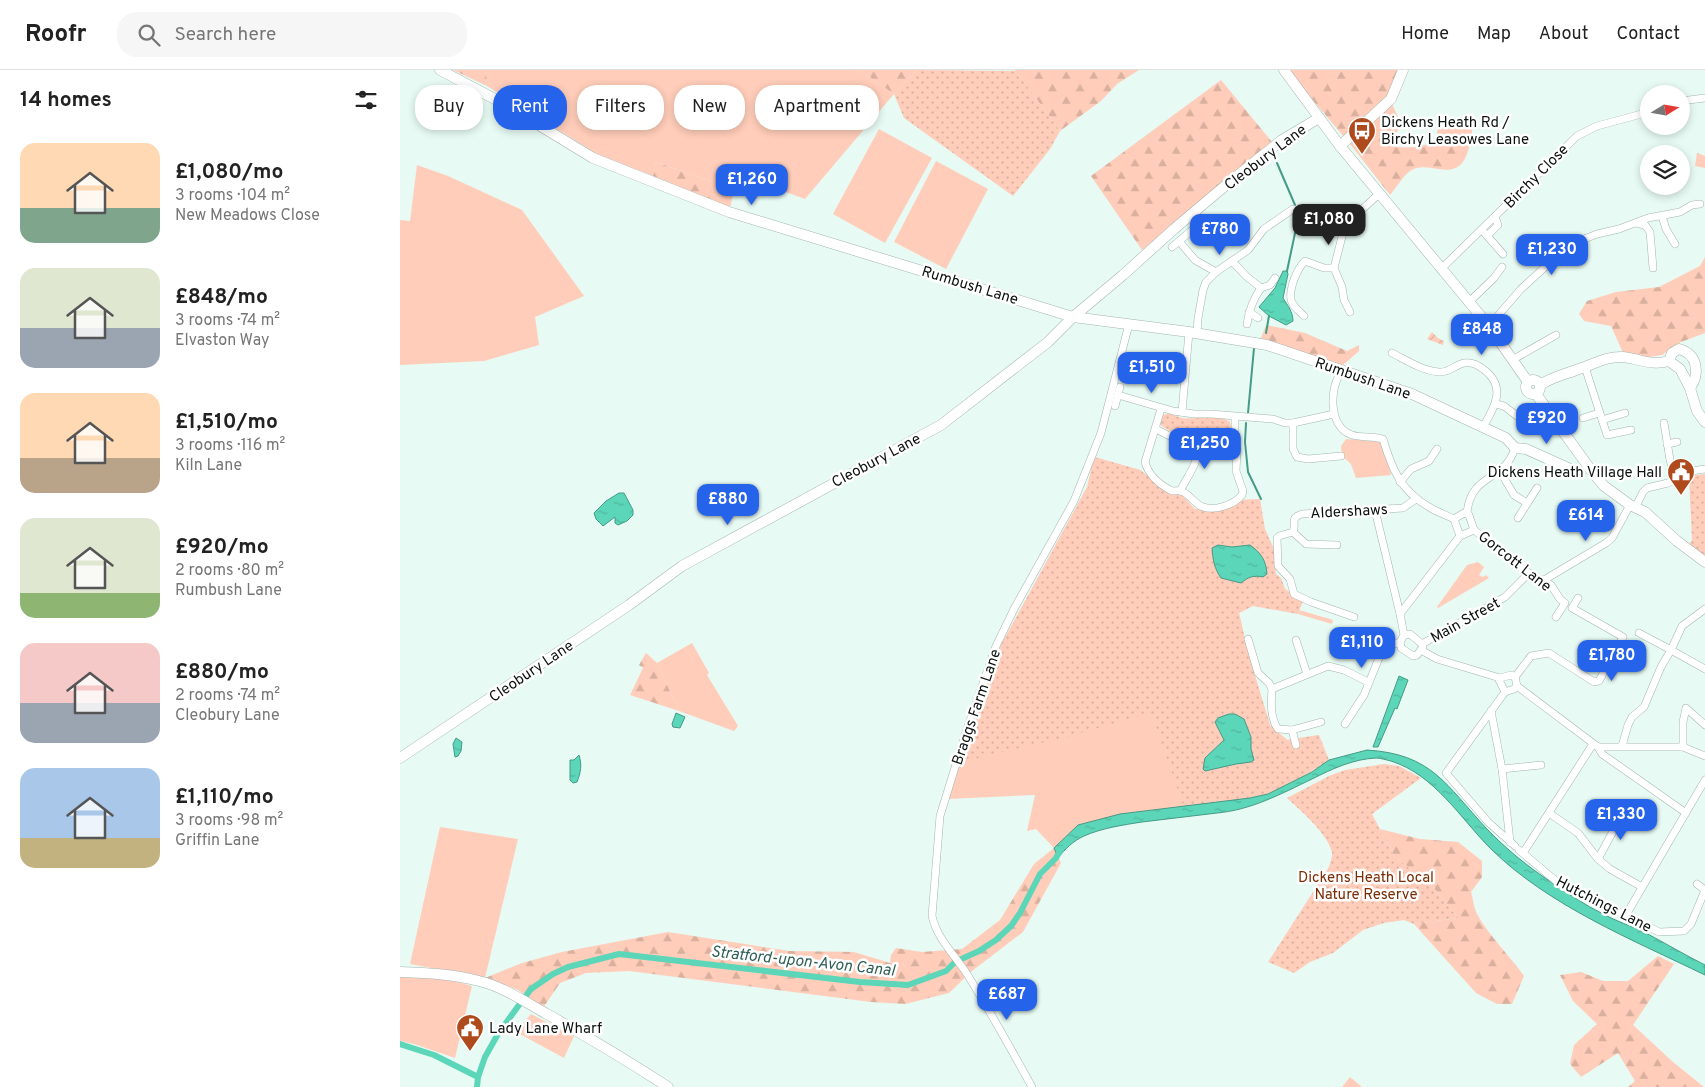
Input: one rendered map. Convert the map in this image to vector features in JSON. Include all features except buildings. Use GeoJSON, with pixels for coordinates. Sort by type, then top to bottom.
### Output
{"type":"FeatureCollection","features":[{"type":"Feature","properties":{"kind":"street","name":"Rumbush Lane"},"geometry":{"type":"LineString","coordinates":[[440,70],[506,105],[593,158],[720,209],[1073,317],[1193,332],[1267,345],[1412,394],[1506,438],[1514,448],[1526,449],[1575,471]]}},
{"type":"Feature","properties":{"kind":"street"},"geometry":{"type":"LineString","coordinates":[[1284,70],[1340,146],[1489,326],[1528,382],[1525,386],[1526,391],[1530,394],[1556,377],[1585,367],[1603,358],[1624,358],[1653,364],[1669,361],[1680,368],[1690,388],[1696,410],[1705,422]]}},
{"type":"Feature","properties":{"kind":"street"},"geometry":{"type":"LineString","coordinates":[[1340,146],[1390,99],[1404,70]]}},
{"type":"Feature","properties":{"kind":"street"},"geometry":{"type":"LineString","coordinates":[[1690,100],[1705,98]]}},
{"type":"Feature","properties":{"kind":"street","name":"Birchy Close"},"geometry":{"type":"LineString","coordinates":[[1441,269],[1484,233],[1495,217],[1577,136],[1597,126],[1640,114]]}},
{"type":"Feature","properties":{"kind":"street","name":"Cleobury Lane"},"geometry":{"type":"LineString","coordinates":[[400,758],[682,566],[941,425],[1048,342],[1073,317],[1232,180],[1282,140],[1319,118]]}},
{"type":"Feature","properties":{"kind":"street"},"geometry":{"type":"LineString","coordinates":[[1182,412],[1193,332],[1198,318],[1202,290],[1206,282],[1216,272],[1248,250],[1264,229],[1296,210],[1338,227],[1345,225],[1380,193]]}},
{"type":"Feature","properties":{"kind":"street"},"geometry":{"type":"LineString","coordinates":[[1489,326],[1521,290],[1570,245],[1597,234],[1680,212],[1692,205],[1700,204]]}},
{"type":"Feature","properties":{"kind":"street"},"geometry":{"type":"LineString","coordinates":[[1662,216],[1674,244]]}},
{"type":"Feature","properties":{"kind":"street"},"geometry":{"type":"LineString","coordinates":[[1636,223],[1645,225],[1650,232],[1653,268]]}},
{"type":"Feature","properties":{"kind":"street"},"geometry":{"type":"LineString","coordinates":[[1345,225],[1334,268],[1342,287],[1344,300],[1350,312]]}},
{"type":"Feature","properties":{"kind":"street"},"geometry":{"type":"LineString","coordinates":[[1172,247],[1191,231]]}},
{"type":"Feature","properties":{"kind":"street"},"geometry":{"type":"LineString","coordinates":[[1484,233],[1503,254]]}},
{"type":"Feature","properties":{"kind":"street"},"geometry":{"type":"LineString","coordinates":[[1179,241],[1195,260],[1216,272]]}},
{"type":"Feature","properties":{"kind":"street"},"geometry":{"type":"LineString","coordinates":[[1232,261],[1261,288]]}},
{"type":"Feature","properties":{"kind":"street"},"geometry":{"type":"LineString","coordinates":[[1304,316],[1291,300],[1291,289],[1301,264],[1305,261],[1324,268],[1334,268]]}},
{"type":"Feature","properties":{"kind":"street"},"geometry":{"type":"LineString","coordinates":[[1468,302],[1494,278],[1502,267]]}},
{"type":"Feature","properties":{"kind":"street"},"geometry":{"type":"LineString","coordinates":[[1247,324],[1255,297],[1261,288],[1270,284],[1275,278]]}},
{"type":"Feature","properties":{"kind":"street"},"geometry":{"type":"LineString","coordinates":[[1249,312],[1258,318]]}},
{"type":"Feature","properties":{"kind":"street","name":"Braggs Farm Lane"},"geometry":{"type":"LineString","coordinates":[[1032,1087],[981,997],[935,929],[932,916],[940,816],[966,732],[996,646],[1014,609],[1074,501],[1101,433],[1129,324]]}},
{"type":"Feature","properties":{"kind":"street"},"geometry":{"type":"LineString","coordinates":[[1512,360],[1556,335]]}},
{"type":"Feature","properties":{"kind":"street"},"geometry":{"type":"LineString","coordinates":[[1669,361],[1672,353],[1679,349],[1686,351],[1701,375],[1690,388]]}},
{"type":"Feature","properties":{"kind":"street"},"geometry":{"type":"LineString","coordinates":[[1390,362],[1394,354],[1421,367],[1438,372],[1448,371],[1466,363],[1474,364],[1488,373],[1494,381],[1497,390],[1496,404],[1483,427]]}},
{"type":"Feature","properties":{"kind":"street"},"geometry":{"type":"LineString","coordinates":[[1585,367],[1607,435],[1631,430]]}},
{"type":"Feature","properties":{"kind":"street"},"geometry":{"type":"LineString","coordinates":[[1342,371],[1337,377],[1334,393],[1334,414],[1340,426],[1353,436],[1381,435],[1390,465],[1400,482],[1416,499],[1454,519],[1460,536]]}},
{"type":"Feature","properties":{"kind":"street"},"geometry":{"type":"LineString","coordinates":[[1115,406],[1120,386]]}},
{"type":"Feature","properties":{"kind":"street"},"geometry":{"type":"LineString","coordinates":[[1538,389],[1591,476],[1611,492],[1650,516],[1677,541],[1705,562]]}},
{"type":"Feature","properties":{"kind":"street"},"geometry":{"type":"LineString","coordinates":[[1118,395],[1161,409],[1194,414],[1272,419],[1293,423],[1334,414]]}},
{"type":"Feature","properties":{"kind":"street"},"geometry":{"type":"LineString","coordinates":[[1496,404],[1504,406],[1517,416]]}},
{"type":"Feature","properties":{"kind":"street"},"geometry":{"type":"LineString","coordinates":[[1161,409],[1145,462],[1147,469],[1150,475],[1170,490],[1180,491],[1203,507],[1218,508],[1239,499],[1242,495],[1236,471],[1238,451],[1235,443],[1236,417]]}},
{"type":"Feature","properties":{"kind":"street"},"geometry":{"type":"LineString","coordinates":[[1583,418],[1626,413]]}},
{"type":"Feature","properties":{"kind":"street"},"geometry":{"type":"LineString","coordinates":[[1293,423],[1290,450],[1297,457],[1303,459],[1340,456]]}},
{"type":"Feature","properties":{"kind":"street"},"geometry":{"type":"LineString","coordinates":[[1664,423],[1676,480]]}},
{"type":"Feature","properties":{"kind":"street"},"geometry":{"type":"LineString","coordinates":[[1156,429],[1183,443],[1199,440],[1235,443]]}},
{"type":"Feature","properties":{"kind":"street"},"geometry":{"type":"LineString","coordinates":[[1180,491],[1188,474],[1195,466],[1199,440]]}},
{"type":"Feature","properties":{"kind":"street"},"geometry":{"type":"LineString","coordinates":[[1667,444],[1677,442]]}},
{"type":"Feature","properties":{"kind":"street"},"geometry":{"type":"LineString","coordinates":[[1400,614],[1460,536],[1473,532],[1469,514],[1467,513],[1470,495],[1477,486],[1500,471],[1511,460],[1514,448]]}},
{"type":"Feature","properties":{"kind":"street"},"geometry":{"type":"LineString","coordinates":[[1400,482],[1411,468],[1429,461],[1438,449]]}},
{"type":"Feature","properties":{"kind":"street"},"geometry":{"type":"LineString","coordinates":[[1544,580],[1612,538],[1632,506],[1647,488],[1676,480],[1692,471],[1705,469]]}},
{"type":"Feature","properties":{"kind":"street"},"geometry":{"type":"LineString","coordinates":[[1500,471],[1514,495],[1527,503]]}},
{"type":"Feature","properties":{"kind":"street"},"geometry":{"type":"LineString","coordinates":[[1518,518],[1537,488]]}},
{"type":"Feature","properties":{"kind":"street","name":"Aldershaws"},"geometry":{"type":"LineString","coordinates":[[1293,532],[1294,519],[1302,514],[1403,508],[1416,499]]}},
{"type":"Feature","properties":{"kind":"street"},"geometry":{"type":"LineString","coordinates":[[1375,510],[1400,614],[1401,648],[1413,656],[1417,655],[1421,647]]}},
{"type":"Feature","properties":{"kind":"street"},"geometry":{"type":"LineString","coordinates":[[1454,519],[1467,513]]}},
{"type":"Feature","properties":{"kind":"street","name":"Gorcott Lane"},"geometry":{"type":"LineString","coordinates":[[1474,530],[1528,573],[1551,585],[1565,603],[1556,617]]}},
{"type":"Feature","properties":{"kind":"street","name":"Aldershaws"},"geometry":{"type":"LineString","coordinates":[[1293,532],[1306,544],[1337,545]]}},
{"type":"Feature","properties":{"kind":"street","name":"Aldershaws"},"geometry":{"type":"LineString","coordinates":[[1293,532],[1277,538],[1278,566],[1290,578],[1294,594],[1327,608],[1354,616]]}},
{"type":"Feature","properties":{"kind":"street","name":"Main Street"},"geometry":{"type":"LineString","coordinates":[[1421,647],[1505,597],[1528,573]]}},
{"type":"Feature","properties":{"kind":"street"},"geometry":{"type":"LineString","coordinates":[[1578,598],[1572,608],[1623,638],[1600,681],[1594,682],[1549,653],[1531,656],[1515,677],[1517,686],[1596,745],[1602,754],[1686,813]]}},
{"type":"Feature","properties":{"kind":"street"},"geometry":{"type":"LineString","coordinates":[[1622,746],[1632,717],[1644,707],[1661,667],[1682,626],[1703,614]]}},
{"type":"Feature","properties":{"kind":"street"},"geometry":{"type":"LineString","coordinates":[[1639,633],[1705,669]]}},
{"type":"Feature","properties":{"kind":"street"},"geometry":{"type":"LineString","coordinates":[[1345,724],[1364,695],[1383,648],[1410,634],[1421,647],[1437,659],[1500,678],[1511,675],[1515,677]]}},
{"type":"Feature","properties":{"kind":"street"},"geometry":{"type":"LineString","coordinates":[[1248,639],[1258,673],[1269,683],[1272,689],[1272,712],[1274,724],[1278,729],[1292,730],[1321,722]]}},
{"type":"Feature","properties":{"kind":"street"},"geometry":{"type":"LineString","coordinates":[[1296,640],[1307,674]]}},
{"type":"Feature","properties":{"kind":"street"},"geometry":{"type":"LineString","coordinates":[[1272,689],[1328,666],[1344,670],[1368,682]]}},
{"type":"Feature","properties":{"kind":"street"},"geometry":{"type":"LineString","coordinates":[[1500,678],[1499,680],[1505,692]]}},
{"type":"Feature","properties":{"kind":"street"},"geometry":{"type":"LineString","coordinates":[[1517,686],[1505,692],[1491,711],[1517,848]]}},
{"type":"Feature","properties":{"kind":"street"},"geometry":{"type":"LineString","coordinates":[[1683,747],[1683,722],[1686,708],[1705,725]]}},
{"type":"Feature","properties":{"kind":"street","name":"Hutchings Lane"},"geometry":{"type":"LineString","coordinates":[[1491,711],[1446,773],[1488,822],[1556,881],[1659,932],[1684,931],[1691,924],[1705,890]]}},
{"type":"Feature","properties":{"kind":"street"},"geometry":{"type":"LineString","coordinates":[[1292,730],[1296,745]]}},
{"type":"Feature","properties":{"kind":"street"},"geometry":{"type":"LineString","coordinates":[[1596,745],[1683,747],[1705,756]]}},
{"type":"Feature","properties":{"kind":"street"},"geometry":{"type":"LineString","coordinates":[[1517,848],[1549,813],[1596,745]]}},
{"type":"Feature","properties":{"kind":"street"},"geometry":{"type":"LineString","coordinates":[[1502,769],[1541,765]]}},
{"type":"Feature","properties":{"kind":"street"},"geometry":{"type":"LineString","coordinates":[[1626,915],[1705,780]]}},
{"type":"Feature","properties":{"kind":"street"},"geometry":{"type":"LineString","coordinates":[[1598,859],[1624,811]]}},
{"type":"Feature","properties":{"kind":"street"},"geometry":{"type":"LineString","coordinates":[[1549,813],[1578,833],[1598,859],[1610,869],[1642,887]]}},
{"type":"Feature","properties":{"kind":"street"},"geometry":{"type":"LineString","coordinates":[[1697,884],[1705,890]]}},
{"type":"Feature","properties":{"kind":"street"},"geometry":{"type":"LineString","coordinates":[[400,972],[440,973],[479,981],[518,996],[532,1006],[614,1052],[668,1087]]}},
{"type":"Feature","properties":{"kind":"green space"},"geometry":{"type":"Polygon","coordinates":[[[453,70],[486,70],[487,86],[453,70]]]}},
{"type":"Feature","properties":{"kind":"green space"},"geometry":{"type":"Polygon","coordinates":[[[486,70],[860,70],[894,94],[879,112],[879,85],[755,85],[755,130],[863,130],[805,199],[741,176],[734,190],[656,162],[653,176],[597,154],[558,130],[567,130],[567,85],[493,85],[493,90],[487,86],[486,70]]]}},
{"type":"Feature","properties":{"kind":"green space"},"geometry":{"type":"Polygon","coordinates":[[[860,70],[917,70],[894,94],[860,70]]]}},
{"type":"Feature","properties":{"kind":"green space"},"geometry":{"type":"Polygon","coordinates":[[[917,70],[1016,71],[1060,131],[1050,149],[1013,196],[904,118],[894,94],[917,70]]]}},
{"type":"Feature","properties":{"kind":"green space"},"geometry":{"type":"Polygon","coordinates":[[[1015,70],[1139,70],[1117,84],[1101,101],[1060,131],[1015,70]]]}},
{"type":"Feature","properties":{"kind":"green space"},"geometry":{"type":"Polygon","coordinates":[[[1290,70],[1400,70],[1391,94],[1345,138],[1300,85],[1290,70]]]}},
{"type":"Feature","properties":{"kind":"green space"},"geometry":{"type":"Polygon","coordinates":[[[1221,80],[1272,142],[1142,250],[1091,176],[1221,80]]]}},
{"type":"Feature","properties":{"kind":"green space"},"geometry":{"type":"Polygon","coordinates":[[[1392,104],[1402,125],[1393,137],[1395,147],[1417,147],[1437,139],[1438,114],[1473,125],[1471,139],[1462,163],[1457,167],[1444,170],[1416,168],[1407,173],[1390,195],[1350,144],[1392,104]]]}},
{"type":"Feature","properties":{"kind":"green space"},"geometry":{"type":"Polygon","coordinates":[[[879,129],[932,158],[885,243],[833,214],[879,129]]]}},
{"type":"Feature","properties":{"kind":"green space"},"geometry":{"type":"Polygon","coordinates":[[[1697,153],[1705,156],[1705,168],[1695,166],[1697,153]]]}},
{"type":"Feature","properties":{"kind":"green space"},"geometry":{"type":"Polygon","coordinates":[[[936,161],[988,189],[946,269],[894,242],[936,161]]]}},
{"type":"Feature","properties":{"kind":"green space"},"geometry":{"type":"Polygon","coordinates":[[[656,162],[734,190],[730,208],[653,176],[656,162]]]}},
{"type":"Feature","properties":{"kind":"green space"},"geometry":{"type":"Polygon","coordinates":[[[417,165],[448,176],[522,210],[584,296],[535,317],[539,345],[484,361],[400,365],[400,220],[410,221],[417,165]]]}},
{"type":"Feature","properties":{"kind":"green space"},"geometry":{"type":"Polygon","coordinates":[[[1705,257],[1705,333],[1681,342],[1662,355],[1642,358],[1624,355],[1611,326],[1584,321],[1579,314],[1587,301],[1616,292],[1659,287],[1700,266],[1705,257]]]}},
{"type":"Feature","properties":{"kind":"green space"},"geometry":{"type":"Polygon","coordinates":[[[1266,325],[1305,333],[1347,351],[1359,345],[1359,351],[1342,366],[1261,338],[1266,325]]]}},
{"type":"Feature","properties":{"kind":"green space"},"geometry":{"type":"Polygon","coordinates":[[[1432,332],[1444,341],[1443,345],[1427,339],[1432,332]]]}},
{"type":"Feature","properties":{"kind":"green space"},"geometry":{"type":"Polygon","coordinates":[[[1170,413],[1188,419],[1211,416],[1223,419],[1230,422],[1232,436],[1227,440],[1220,441],[1198,435],[1191,439],[1181,440],[1160,423],[1163,415],[1170,413]]]}},
{"type":"Feature","properties":{"kind":"green space"},"geometry":{"type":"Polygon","coordinates":[[[1346,439],[1383,442],[1391,475],[1356,478],[1351,464],[1342,456],[1341,446],[1346,439]]]}},
{"type":"Feature","properties":{"kind":"green space"},"geometry":{"type":"Polygon","coordinates":[[[1094,457],[1140,470],[1166,490],[1182,495],[1239,613],[1248,653],[1270,725],[1287,740],[1319,735],[1250,798],[1078,825],[1054,848],[1036,829],[1027,831],[1035,795],[948,799],[1001,645],[1087,487],[1094,457]]]}},
{"type":"Feature","properties":{"kind":"green space"},"geometry":{"type":"Polygon","coordinates":[[[1094,457],[1140,470],[1166,490],[1182,495],[1195,509],[1213,508],[1236,500],[1260,499],[1265,529],[1274,549],[1276,574],[1281,578],[1285,589],[1303,601],[1298,614],[1253,606],[1239,613],[1248,653],[1270,725],[1287,740],[1319,735],[1329,760],[1299,779],[1268,794],[1237,801],[1184,807],[1151,713],[1066,737],[961,762],[1001,645],[1088,488],[1094,457]]]}},
{"type":"Feature","properties":{"kind":"green space"},"geometry":{"type":"Polygon","coordinates":[[[1705,474],[1705,557],[1689,545],[1692,540],[1689,476],[1705,474]]]}},
{"type":"Feature","properties":{"kind":"green space"},"geometry":{"type":"Polygon","coordinates":[[[1478,562],[1484,567],[1479,575],[1483,577],[1486,575],[1489,578],[1438,608],[1467,565],[1478,562]]]}},
{"type":"Feature","properties":{"kind":"green space"},"geometry":{"type":"Polygon","coordinates":[[[1299,610],[1333,620],[1332,624],[1298,614],[1299,610]]]}},
{"type":"Feature","properties":{"kind":"green space"},"geometry":{"type":"Polygon","coordinates":[[[692,643],[709,673],[707,675],[738,726],[734,731],[679,711],[657,663],[692,643]]]}},
{"type":"Feature","properties":{"kind":"green space"},"geometry":{"type":"Polygon","coordinates":[[[646,653],[657,663],[679,711],[630,695],[643,668],[639,665],[646,653]]]}},
{"type":"Feature","properties":{"kind":"green space","name":"Dickens Heath Local Nature Reserve"},"geometry":{"type":"Polygon","coordinates":[[[1384,764],[1399,766],[1421,778],[1372,814],[1394,856],[1433,887],[1458,918],[1414,924],[1404,920],[1384,923],[1363,930],[1333,953],[1310,962],[1294,973],[1268,962],[1329,867],[1332,855],[1325,837],[1287,798],[1329,776],[1345,770],[1384,764]]]}},
{"type":"Feature","properties":{"kind":"green space"},"geometry":{"type":"Polygon","coordinates":[[[440,827],[518,839],[485,978],[410,964],[440,827]]]}},
{"type":"Feature","properties":{"kind":"green space"},"geometry":{"type":"Polygon","coordinates":[[[1380,829],[1420,839],[1458,842],[1482,861],[1482,877],[1471,892],[1476,912],[1487,930],[1524,976],[1512,1004],[1497,1004],[1476,993],[1414,924],[1458,918],[1433,887],[1394,856],[1380,829]]]}},
{"type":"Feature","properties":{"kind":"green space"},"geometry":{"type":"Polygon","coordinates":[[[1054,848],[1061,863],[1023,932],[972,971],[949,993],[905,1004],[871,1002],[629,971],[586,973],[560,983],[543,1008],[518,990],[485,978],[522,963],[562,952],[668,932],[789,951],[854,952],[890,963],[891,955],[896,948],[922,952],[962,949],[1000,920],[1034,864],[1054,848]]]}},
{"type":"Feature","properties":{"kind":"green space"},"geometry":{"type":"Polygon","coordinates":[[[1658,956],[1674,964],[1633,1025],[1673,1062],[1704,1087],[1628,1087],[1635,1081],[1618,1053],[1581,1077],[1570,1064],[1574,1045],[1597,1024],[1573,1001],[1560,975],[1581,972],[1603,981],[1628,981],[1658,956]]]}},
{"type":"Feature","properties":{"kind":"green space"},"geometry":{"type":"Polygon","coordinates":[[[400,976],[440,977],[472,986],[455,1058],[400,1041],[400,976]]]}},
{"type":"Feature","properties":{"kind":"green space"},"geometry":{"type":"Polygon","coordinates":[[[531,1014],[574,1036],[564,1058],[516,1032],[531,1014]]]}},
{"type":"Feature","properties":{"kind":"green space"},"geometry":{"type":"Polygon","coordinates":[[[1350,1077],[1362,1087],[1342,1087],[1350,1077]]]}},
{"type":"Feature","properties":{"kind":"water"},"geometry":{"type":"Polygon","coordinates":[[[1283,271],[1287,271],[1288,274],[1283,298],[1293,318],[1293,321],[1286,325],[1269,316],[1259,307],[1275,288],[1283,271]]]}},
{"type":"Feature","properties":{"kind":"water"},"geometry":{"type":"Polygon","coordinates":[[[619,493],[624,493],[633,510],[633,515],[627,521],[618,525],[615,523],[615,517],[603,526],[596,519],[594,513],[606,501],[619,493]]]}},
{"type":"Feature","properties":{"kind":"water"},"geometry":{"type":"Polygon","coordinates":[[[1218,545],[1232,547],[1250,545],[1262,557],[1267,574],[1263,577],[1251,577],[1241,583],[1221,578],[1215,567],[1212,552],[1212,548],[1218,545]]]}},
{"type":"Feature","properties":{"kind":"water"},"geometry":{"type":"Polygon","coordinates":[[[1399,676],[1408,680],[1397,709],[1395,708],[1378,747],[1373,747],[1399,676]]]}},
{"type":"Feature","properties":{"kind":"water"},"geometry":{"type":"Polygon","coordinates":[[[676,713],[685,717],[680,728],[673,727],[672,724],[676,713]]]}},
{"type":"Feature","properties":{"kind":"water"},"geometry":{"type":"Polygon","coordinates":[[[1235,714],[1244,719],[1251,737],[1251,749],[1254,760],[1205,771],[1203,769],[1205,758],[1224,740],[1215,722],[1218,718],[1235,714]]]}},
{"type":"Feature","properties":{"kind":"water"},"geometry":{"type":"Polygon","coordinates":[[[456,738],[462,742],[461,751],[455,757],[453,744],[456,738]]]}},
{"type":"Feature","properties":{"kind":"water"},"geometry":{"type":"Polygon","coordinates":[[[1367,750],[1389,753],[1423,765],[1448,785],[1501,843],[1534,870],[1596,910],[1644,932],[1705,965],[1705,975],[1621,935],[1565,905],[1539,888],[1491,849],[1446,799],[1421,776],[1391,761],[1382,759],[1359,760],[1343,765],[1277,796],[1242,809],[1142,822],[1105,829],[1076,840],[1058,858],[1054,848],[1078,825],[1120,814],[1250,798],[1268,794],[1312,772],[1329,760],[1367,750]]]}},
{"type":"Feature","properties":{"kind":"water"},"geometry":{"type":"Polygon","coordinates":[[[579,755],[581,762],[580,772],[577,782],[573,783],[570,780],[570,760],[574,760],[579,755]]]}},
{"type":"Feature","properties":{"kind":"waterway"},"geometry":{"type":"LineString","coordinates":[[1277,163],[1295,205]]}},
{"type":"Feature","properties":{"kind":"waterway"},"geometry":{"type":"LineString","coordinates":[[1287,271],[1298,219]]}},
{"type":"Feature","properties":{"kind":"waterway"},"geometry":{"type":"LineString","coordinates":[[1266,333],[1269,316]]}},
{"type":"Feature","properties":{"kind":"waterway"},"geometry":{"type":"LineString","coordinates":[[1248,413],[1254,348]]}},
{"type":"Feature","properties":{"kind":"waterway"},"geometry":{"type":"LineString","coordinates":[[1246,423],[1245,442],[1248,472],[1261,499]]}},
{"type":"Feature","properties":{"kind":"waterway","name":"Stratford-upon-Avon Canal"},"geometry":{"type":"LineString","coordinates":[[477,1087],[478,1077],[485,1057],[498,1034],[531,989],[553,974],[568,967],[619,954],[860,982],[908,985],[946,971],[955,962],[979,951],[996,940],[1011,926],[1020,913],[1040,874],[1056,858],[1061,849]]}},
{"type":"Feature","properties":{"kind":"waterway"},"geometry":{"type":"LineString","coordinates":[[400,1044],[434,1055],[478,1077]]}},
{"type":"Feature","properties":{"kind":"place","name":"Dickens Heath Rd / Birchy Leasowes Lane"},"geometry":{"type":"Point","coordinates":[1362,155]}},
{"type":"Feature","properties":{"kind":"place","name":"Dickens Heath Village Hall"},"geometry":{"type":"Point","coordinates":[1681,496]}},
{"type":"Feature","properties":{"kind":"place","name":"Lady Lane Wharf"},"geometry":{"type":"Point","coordinates":[470,1052]}}]}
